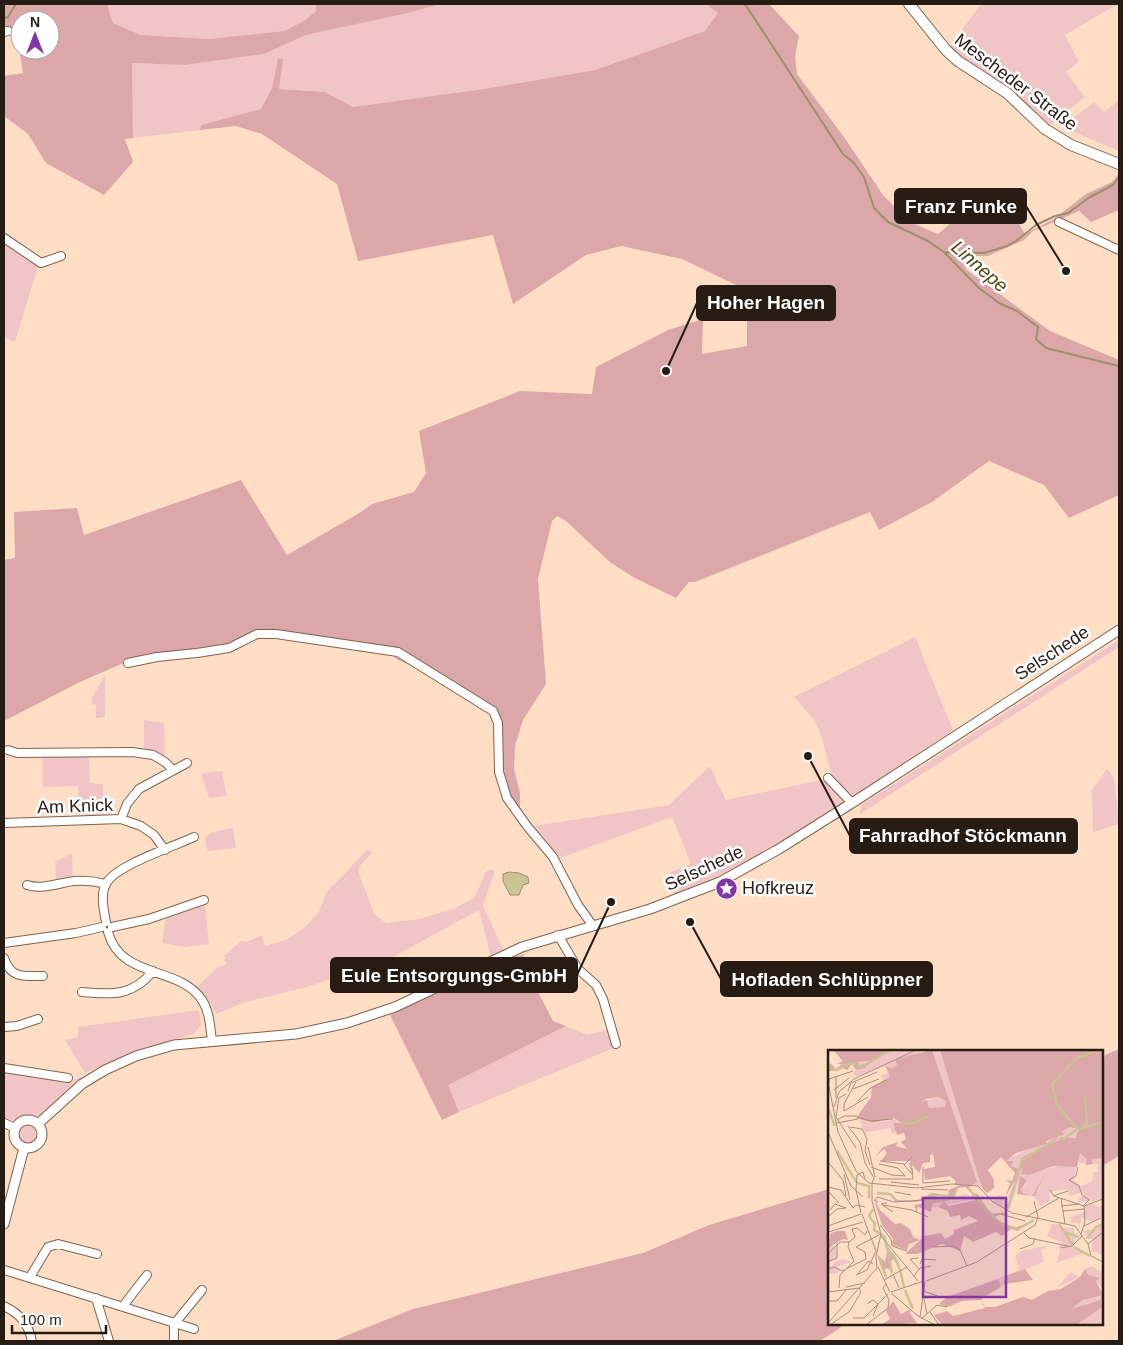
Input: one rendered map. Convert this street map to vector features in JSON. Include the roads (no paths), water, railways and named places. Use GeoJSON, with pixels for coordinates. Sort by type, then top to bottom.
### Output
{"type":"FeatureCollection","features":[{"type":"Feature","properties":{"kind":"main road","name":"Mescheder Straße"},"geometry":{"type":"LineString","coordinates":[[909,4],[946,50],[958,61],[1006,93],[1045,129],[1071,145],[1119,164]]}},
{"type":"Feature","properties":{"kind":"street"},"geometry":{"type":"LineString","coordinates":[[1059,222],[1119,250]]}},
{"type":"Feature","properties":{"kind":"street"},"geometry":{"type":"LineString","coordinates":[[4,238],[41,263],[61,256]]}},
{"type":"Feature","properties":{"kind":"street","name":"Selschede"},"geometry":{"type":"LineString","coordinates":[[38,1124],[82,1084],[124,1061],[174,1045],[296,1034],[347,1023],[395,1006],[505,954],[558,935],[650,909],[720,882],[780,849],[1119,630]]}},
{"type":"Feature","properties":{"kind":"street"},"geometry":{"type":"LineString","coordinates":[[128,662],[230,648],[257,634],[276,634],[398,652],[493,711],[498,724],[499,772],[507,798],[553,857],[578,905],[593,926]]}},
{"type":"Feature","properties":{"kind":"street"},"geometry":{"type":"LineString","coordinates":[[8,750],[17,753],[132,752],[153,755],[165,762],[173,770]]}},
{"type":"Feature","properties":{"kind":"street"},"geometry":{"type":"LineString","coordinates":[[121,819],[127,804],[139,789],[187,763]]}},
{"type":"Feature","properties":{"kind":"street"},"geometry":{"type":"LineString","coordinates":[[828,778],[852,803]]}},
{"type":"Feature","properties":{"kind":"street","name":"Am Knick"},"geometry":{"type":"LineString","coordinates":[[4,824],[121,819],[141,826],[154,835],[165,850]]}},
{"type":"Feature","properties":{"kind":"street"},"geometry":{"type":"LineString","coordinates":[[194,838],[128,864],[116,872],[106,884],[103,902],[107,927],[114,947],[125,959],[187,986],[198,995],[208,1013],[212,1041]]}},
{"type":"Feature","properties":{"kind":"street"},"geometry":{"type":"LineString","coordinates":[[27,885],[34,887],[75,881],[94,881],[106,884]]}},
{"type":"Feature","properties":{"kind":"street"},"geometry":{"type":"LineString","coordinates":[[4,943],[149,920],[204,900]]}},
{"type":"Feature","properties":{"kind":"street"},"geometry":{"type":"LineString","coordinates":[[558,935],[578,969],[596,985],[603,999],[616,1044]]}},
{"type":"Feature","properties":{"kind":"street"},"geometry":{"type":"LineString","coordinates":[[4,958],[7,967],[19,976],[43,976]]}},
{"type":"Feature","properties":{"kind":"street"},"geometry":{"type":"LineString","coordinates":[[82,992],[114,994],[125,991],[142,983],[153,970]]}},
{"type":"Feature","properties":{"kind":"street"},"geometry":{"type":"LineString","coordinates":[[4,1027],[17,1026],[38,1019]]}},
{"type":"Feature","properties":{"kind":"street"},"geometry":{"type":"LineString","coordinates":[[4,1068],[68,1078]]}},
{"type":"Feature","properties":{"kind":"street"},"geometry":{"type":"LineString","coordinates":[[25,1120],[38,1124],[42,1133],[41,1140],[33,1148],[19,1146],[14,1138],[15,1128],[19,1123],[25,1120]]}},
{"type":"Feature","properties":{"kind":"street"},"geometry":{"type":"LineString","coordinates":[[4,1123],[15,1128]]}},
{"type":"Feature","properties":{"kind":"street"},"geometry":{"type":"LineString","coordinates":[[4,1224],[24,1148]]}},
{"type":"Feature","properties":{"kind":"street"},"geometry":{"type":"LineString","coordinates":[[30,1278],[48,1247],[53,1245],[58,1244],[97,1254]]}},
{"type":"Feature","properties":{"kind":"street"},"geometry":{"type":"LineString","coordinates":[[4,1270],[194,1328]]}},
{"type":"Feature","properties":{"kind":"street"},"geometry":{"type":"LineString","coordinates":[[123,1306],[147,1275]]}},
{"type":"Feature","properties":{"kind":"street"},"geometry":{"type":"LineString","coordinates":[[174,1341],[175,1322],[202,1290]]}},
{"type":"Feature","properties":{"kind":"street"},"geometry":{"type":"LineString","coordinates":[[96,1298],[109,1341]]}},
{"type":"Feature","properties":{"kind":"street"},"geometry":{"type":"LineString","coordinates":[[4,1306],[14,1311],[23,1320],[29,1329],[32,1341]]}},
{"type":"Feature","properties":{"kind":"waterway","name":"Linnepe"},"geometry":{"type":"LineString","coordinates":[[4,18],[8,17],[16,4]]}},
{"type":"Feature","properties":{"kind":"waterway","name":"Linnepe"},"geometry":{"type":"LineString","coordinates":[[745,4],[843,154],[854,163],[864,177],[874,208],[888,222],[928,241],[944,252],[979,288],[999,303],[1017,311],[1038,327],[1036,339],[1046,348],[1119,366]]}},
{"type":"Feature","properties":{"kind":"waterway"},"geometry":{"type":"LineString","coordinates":[[944,252],[984,253],[1007,246],[1036,225],[1055,216],[1068,213],[1090,197],[1113,185],[1119,177]]}},
{"type":"Feature","properties":{"kind":"place","name":"Franz Funke"},"geometry":{"type":"Point","coordinates":[1066,271]}},
{"type":"Feature","properties":{"kind":"place","name":"Hoher Hagen"},"geometry":{"type":"Point","coordinates":[666,371]}},
{"type":"Feature","properties":{"kind":"place","name":"Fahrradhof Stöckmann"},"geometry":{"type":"Point","coordinates":[808,756]}},
{"type":"Feature","properties":{"kind":"place","name":"Hofkreuz"},"geometry":{"type":"Point","coordinates":[726,888]}},
{"type":"Feature","properties":{"kind":"place","name":"Eule Entsorgungs-GmbH"},"geometry":{"type":"Point","coordinates":[611,902]}},
{"type":"Feature","properties":{"kind":"place","name":"Hofladen Schlüppner"},"geometry":{"type":"Point","coordinates":[690,922]}}]}
